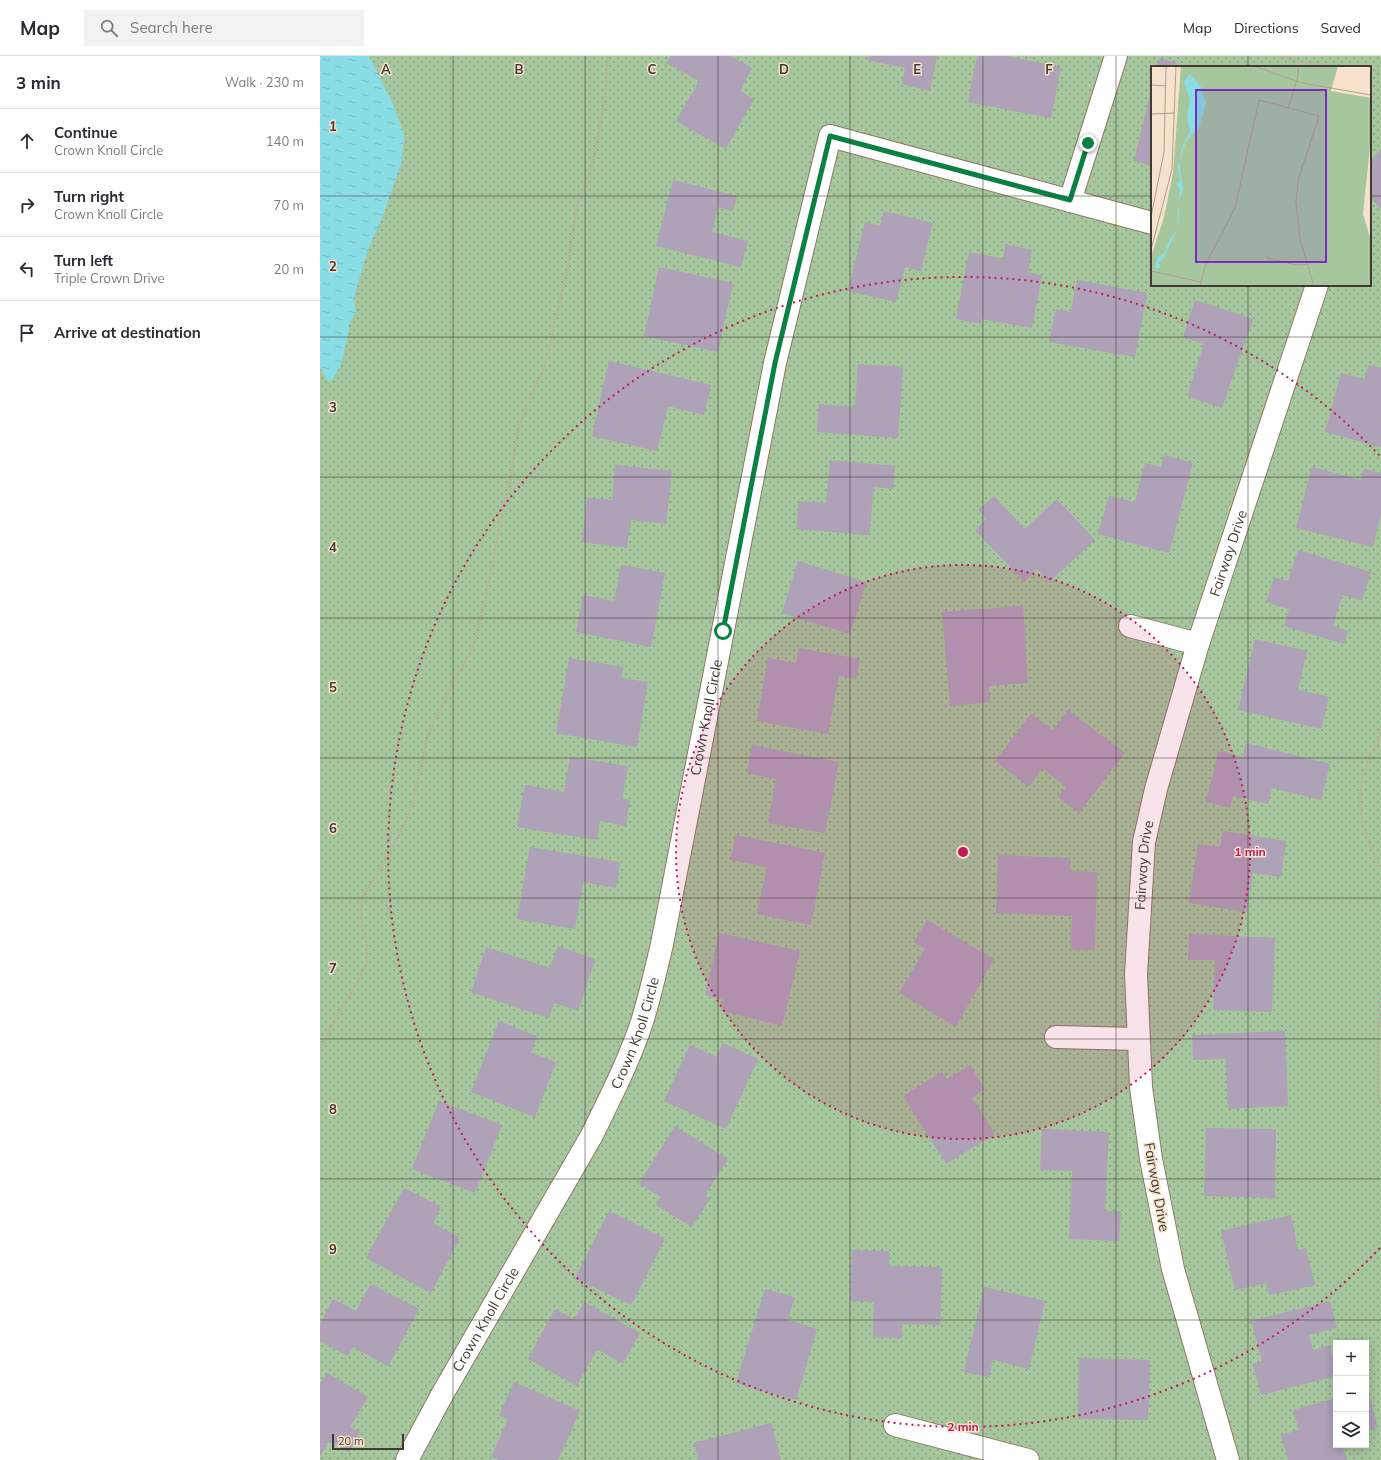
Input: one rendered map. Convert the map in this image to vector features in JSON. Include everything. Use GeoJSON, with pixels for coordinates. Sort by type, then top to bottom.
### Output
{"type":"FeatureCollection","features":[{"type":"Feature","properties":{"kind":"street"},"geometry":{"type":"LineString","coordinates":[[1070,200],[1116,56]]}},
{"type":"Feature","properties":{"kind":"street","name":"Crown Knoll Circle"},"geometry":{"type":"LineString","coordinates":[[407,1460],[443,1393],[592,1135],[627,1060],[642,1022],[662,944],[775,363],[830,136],[1070,200],[1151,224]]}},
{"type":"Feature","properties":{"kind":"street","name":"Fairway Drive"},"geometry":{"type":"LineString","coordinates":[[1228,1460],[1173,1269],[1151,1159],[1141,1087],[1136,974],[1144,842],[1156,789],[1198,644],[1317,286]]}},
{"type":"Feature","properties":{"kind":"street"},"geometry":{"type":"LineString","coordinates":[[1130,626],[1198,644]]}},
{"type":"Feature","properties":{"kind":"street"},"geometry":{"type":"LineString","coordinates":[[1056,1037],[1138,1039]]}},
{"type":"Feature","properties":{"kind":"street"},"geometry":{"type":"LineString","coordinates":[[895,1425],[1028,1460]]}},
{"type":"Feature","properties":{"kind":"path"},"geometry":{"type":"LineString","coordinates":[[320,1050],[340,1010],[361,975],[367,961],[361,904],[363,896],[378,873],[387,854],[399,835],[413,804],[428,734],[455,679],[468,658],[475,640],[512,471],[518,428],[546,362],[568,266],[576,210],[580,195],[588,181],[594,157],[604,102],[608,56]]}},
{"type":"Feature","properties":{"kind":"path"},"geometry":{"type":"LineString","coordinates":[[1279,56],[1312,64],[1331,66]]}},
{"type":"Feature","properties":{"kind":"path"},"geometry":{"type":"LineString","coordinates":[[1371,70],[1381,72]]}},
{"type":"Feature","properties":{"kind":"path"},"geometry":{"type":"LineString","coordinates":[[1381,728],[1376,746],[1366,766],[1360,791],[1360,804],[1363,828],[1381,869]]}},
{"type":"Feature","properties":{"kind":"path"},"geometry":{"type":"LineString","coordinates":[[1381,994],[1378,1094],[1381,1104]]}},
{"type":"Feature","properties":{"kind":"green space"},"geometry":{"type":"Polygon","coordinates":[[[320,56],[1381,56],[1381,1460],[320,1460],[320,56]]]}},
{"type":"Feature","properties":{"kind":"water"},"geometry":{"type":"Polygon","coordinates":[[[320,56],[369,56],[394,106],[404,135],[402,161],[382,218],[365,259],[354,297],[356,312],[350,323],[342,362],[330,382],[327,380],[320,367],[320,56]]]}},
{"type":"Feature","properties":{"kind":"building"},"geometry":{"type":"Polygon","coordinates":[[[671,56],[730,56],[752,68],[740,91],[754,99],[726,149],[676,121],[699,81],[666,63],[671,56]]]}},
{"type":"Feature","properties":{"kind":"building"},"geometry":{"type":"Polygon","coordinates":[[[868,56],[937,56],[930,91],[902,84],[905,68],[867,60],[868,56]]]}},
{"type":"Feature","properties":{"kind":"building"},"geometry":{"type":"Polygon","coordinates":[[[977,56],[1006,56],[1061,67],[1051,118],[968,102],[977,56]]]}},
{"type":"Feature","properties":{"kind":"building"},"geometry":{"type":"Polygon","coordinates":[[[1160,58],[1177,63],[1176,66],[1157,66],[1160,58]]]}},
{"type":"Feature","properties":{"kind":"building"},"geometry":{"type":"Polygon","coordinates":[[[1151,90],[1151,166],[1134,161],[1151,90]]]}},
{"type":"Feature","properties":{"kind":"building"},"geometry":{"type":"Polygon","coordinates":[[[1381,150],[1381,209],[1371,199],[1371,160],[1381,150]]]}},
{"type":"Feature","properties":{"kind":"building"},"geometry":{"type":"Polygon","coordinates":[[[673,180],[737,196],[733,211],[718,207],[712,232],[748,241],[741,267],[656,246],[673,180]]]}},
{"type":"Feature","properties":{"kind":"building"},"geometry":{"type":"Polygon","coordinates":[[[884,211],[933,223],[921,271],[905,267],[896,302],[848,291],[865,222],[880,226],[884,211]]]}},
{"type":"Feature","properties":{"kind":"building"},"geometry":{"type":"Polygon","coordinates":[[[1005,244],[1032,250],[1028,273],[1042,275],[1032,328],[982,319],[981,324],[956,319],[969,252],[1003,259],[1005,244]]]}},
{"type":"Feature","properties":{"kind":"building"},"geometry":{"type":"Polygon","coordinates":[[[659,267],[733,283],[718,352],[644,336],[659,267]]]}},
{"type":"Feature","properties":{"kind":"building"},"geometry":{"type":"Polygon","coordinates":[[[1077,280],[1147,293],[1135,357],[1049,342],[1056,309],[1071,312],[1077,280]]]}},
{"type":"Feature","properties":{"kind":"building"},"geometry":{"type":"Polygon","coordinates":[[[1195,300],[1253,319],[1222,408],[1187,396],[1204,344],[1183,337],[1195,300]]]}},
{"type":"Feature","properties":{"kind":"building"},"geometry":{"type":"Polygon","coordinates":[[[609,361],[711,385],[704,415],[668,406],[657,451],[592,436],[609,361]]]}},
{"type":"Feature","properties":{"kind":"building"},"geometry":{"type":"Polygon","coordinates":[[[858,364],[903,367],[898,438],[817,432],[819,404],[855,407],[858,364]]]}},
{"type":"Feature","properties":{"kind":"building"},"geometry":{"type":"Polygon","coordinates":[[[1369,365],[1381,368],[1381,447],[1325,432],[1341,373],[1364,379],[1369,365]]]}},
{"type":"Feature","properties":{"kind":"building"},"geometry":{"type":"Polygon","coordinates":[[[1164,455],[1193,463],[1169,553],[1098,534],[1109,496],[1135,502],[1145,463],[1161,467],[1164,455]]]}},
{"type":"Feature","properties":{"kind":"building"},"geometry":{"type":"Polygon","coordinates":[[[830,460],[895,466],[893,489],[874,487],[869,535],[796,529],[799,501],[826,503],[830,460]]]}},
{"type":"Feature","properties":{"kind":"building"},"geometry":{"type":"Polygon","coordinates":[[[615,465],[672,471],[666,524],[631,520],[627,548],[582,542],[587,498],[612,500],[615,465]]]}},
{"type":"Feature","properties":{"kind":"building"},"geometry":{"type":"Polygon","coordinates":[[[1312,467],[1361,480],[1364,469],[1381,473],[1381,514],[1373,547],[1296,528],[1312,467]]]}},
{"type":"Feature","properties":{"kind":"building"},"geometry":{"type":"Polygon","coordinates":[[[994,496],[1025,529],[1057,499],[1095,540],[1049,582],[1037,569],[1024,582],[975,530],[986,519],[978,510],[994,496]]]}},
{"type":"Feature","properties":{"kind":"building"},"geometry":{"type":"Polygon","coordinates":[[[1298,550],[1371,572],[1362,600],[1342,595],[1333,626],[1348,631],[1344,644],[1284,626],[1289,609],[1266,602],[1274,577],[1288,581],[1298,550]]]}},
{"type":"Feature","properties":{"kind":"building"},"geometry":{"type":"Polygon","coordinates":[[[798,561],[866,582],[850,634],[782,613],[798,561]]]}},
{"type":"Feature","properties":{"kind":"building"},"geometry":{"type":"Polygon","coordinates":[[[621,565],[665,573],[651,647],[576,632],[583,595],[614,601],[621,565]]]}},
{"type":"Feature","properties":{"kind":"building"},"geometry":{"type":"Polygon","coordinates":[[[1023,606],[1028,683],[989,686],[990,702],[950,706],[942,612],[1023,606]]]}},
{"type":"Feature","properties":{"kind":"building"},"geometry":{"type":"Polygon","coordinates":[[[1255,639],[1307,651],[1298,690],[1329,697],[1321,729],[1238,710],[1255,639]]]}},
{"type":"Feature","properties":{"kind":"building"},"geometry":{"type":"Polygon","coordinates":[[[799,648],[860,659],[856,679],[839,676],[828,734],[757,721],[768,658],[796,663],[799,648]]]}},
{"type":"Feature","properties":{"kind":"building"},"geometry":{"type":"Polygon","coordinates":[[[569,658],[623,667],[621,678],[648,682],[637,747],[556,733],[569,658]]]}},
{"type":"Feature","properties":{"kind":"building"},"geometry":{"type":"Polygon","coordinates":[[[1068,710],[1125,753],[1079,813],[1058,797],[1066,787],[1042,768],[1029,787],[995,761],[1031,714],[1053,730],[1068,710]]]}},
{"type":"Feature","properties":{"kind":"building"},"geometry":{"type":"Polygon","coordinates":[[[1246,743],[1330,764],[1321,800],[1272,788],[1268,804],[1233,796],[1230,808],[1206,802],[1219,751],[1243,757],[1246,743]]]}},
{"type":"Feature","properties":{"kind":"building"},"geometry":{"type":"Polygon","coordinates":[[[752,745],[839,762],[825,833],[768,823],[776,779],[747,773],[752,745]]]}},
{"type":"Feature","properties":{"kind":"building"},"geometry":{"type":"Polygon","coordinates":[[[570,757],[628,766],[622,799],[630,800],[626,826],[600,821],[597,840],[517,827],[525,785],[564,792],[570,757]]]}},
{"type":"Feature","properties":{"kind":"building"},"geometry":{"type":"Polygon","coordinates":[[[1223,831],[1286,841],[1281,877],[1253,873],[1247,912],[1189,903],[1198,844],[1220,847],[1223,831]]]}},
{"type":"Feature","properties":{"kind":"building"},"geometry":{"type":"Polygon","coordinates":[[[736,835],[825,853],[811,925],[757,914],[767,867],[730,860],[736,835]]]}},
{"type":"Feature","properties":{"kind":"building"},"geometry":{"type":"Polygon","coordinates":[[[530,847],[620,862],[616,888],[583,882],[575,929],[517,919],[530,847]]]}},
{"type":"Feature","properties":{"kind":"building"},"geometry":{"type":"Polygon","coordinates":[[[998,855],[1070,858],[1070,871],[1097,872],[1095,950],[1071,950],[1072,916],[996,913],[998,855]]]}},
{"type":"Feature","properties":{"kind":"building"},"geometry":{"type":"Polygon","coordinates":[[[927,920],[994,959],[956,1027],[899,993],[925,949],[914,942],[927,920]]]}},
{"type":"Feature","properties":{"kind":"building"},"geometry":{"type":"Polygon","coordinates":[[[719,933],[800,951],[782,1026],[722,1011],[724,1000],[705,995],[719,933]]]}},
{"type":"Feature","properties":{"kind":"building"},"geometry":{"type":"Polygon","coordinates":[[[1189,934],[1275,938],[1272,1012],[1213,1010],[1215,960],[1188,960],[1189,934]]]}},
{"type":"Feature","properties":{"kind":"building"},"geometry":{"type":"Polygon","coordinates":[[[558,946],[595,959],[578,1011],[554,1003],[549,1018],[471,992],[486,947],[550,968],[558,946]]]}},
{"type":"Feature","properties":{"kind":"building"},"geometry":{"type":"Polygon","coordinates":[[[499,1021],[537,1036],[531,1053],[556,1062],[535,1117],[471,1092],[499,1021]]]}},
{"type":"Feature","properties":{"kind":"building"},"geometry":{"type":"Polygon","coordinates":[[[1285,1031],[1288,1106],[1228,1109],[1226,1059],[1193,1060],[1192,1035],[1285,1031]]]}},
{"type":"Feature","properties":{"kind":"building"},"geometry":{"type":"Polygon","coordinates":[[[723,1043],[758,1059],[726,1129],[664,1101],[690,1045],[716,1057],[723,1043]]]}},
{"type":"Feature","properties":{"kind":"building"},"geometry":{"type":"Polygon","coordinates":[[[970,1065],[985,1089],[972,1098],[995,1134],[946,1164],[903,1096],[942,1072],[947,1079],[970,1065]]]}},
{"type":"Feature","properties":{"kind":"building"},"geometry":{"type":"Polygon","coordinates":[[[439,1101],[502,1125],[475,1193],[412,1169],[439,1101]]]}},
{"type":"Feature","properties":{"kind":"building"},"geometry":{"type":"Polygon","coordinates":[[[675,1126],[728,1159],[705,1195],[710,1199],[692,1227],[656,1205],[661,1197],[639,1184],[675,1126]]]}},
{"type":"Feature","properties":{"kind":"building"},"geometry":{"type":"Polygon","coordinates":[[[1206,1128],[1276,1129],[1275,1198],[1204,1196],[1206,1128]]]}},
{"type":"Feature","properties":{"kind":"building"},"geometry":{"type":"Polygon","coordinates":[[[1042,1129],[1109,1132],[1105,1211],[1121,1211],[1119,1241],[1069,1239],[1072,1171],[1040,1170],[1042,1129]]]}},
{"type":"Feature","properties":{"kind":"building"},"geometry":{"type":"Polygon","coordinates":[[[404,1188],[441,1207],[433,1223],[460,1238],[431,1293],[366,1258],[404,1188]]]}},
{"type":"Feature","properties":{"kind":"building"},"geometry":{"type":"Polygon","coordinates":[[[609,1211],[665,1239],[631,1305],[575,1278],[609,1211]]]}},
{"type":"Feature","properties":{"kind":"building"},"geometry":{"type":"Polygon","coordinates":[[[1291,1215],[1298,1250],[1306,1248],[1315,1285],[1269,1295],[1266,1283],[1235,1290],[1221,1231],[1291,1215]]]}},
{"type":"Feature","properties":{"kind":"building"},"geometry":{"type":"Polygon","coordinates":[[[852,1250],[889,1251],[889,1266],[942,1267],[940,1325],[902,1324],[902,1338],[873,1337],[874,1302],[850,1301],[852,1250]]]}},
{"type":"Feature","properties":{"kind":"building"},"geometry":{"type":"Polygon","coordinates":[[[371,1284],[419,1309],[388,1366],[353,1347],[348,1356],[320,1341],[320,1324],[333,1299],[356,1311],[371,1284]]]}},
{"type":"Feature","properties":{"kind":"building"},"geometry":{"type":"Polygon","coordinates":[[[984,1287],[1045,1301],[1029,1369],[993,1360],[989,1377],[964,1372],[984,1287]]]}},
{"type":"Feature","properties":{"kind":"building"},"geometry":{"type":"Polygon","coordinates":[[[765,1289],[795,1297],[788,1320],[817,1329],[796,1400],[736,1383],[765,1289]]]}},
{"type":"Feature","properties":{"kind":"building"},"geometry":{"type":"Polygon","coordinates":[[[1330,1301],[1337,1328],[1309,1335],[1313,1350],[1330,1345],[1333,1358],[1333,1377],[1261,1395],[1253,1364],[1262,1361],[1251,1321],[1330,1301]]]}},
{"type":"Feature","properties":{"kind":"building"},"geometry":{"type":"Polygon","coordinates":[[[584,1302],[640,1333],[623,1364],[597,1349],[577,1386],[528,1359],[555,1309],[574,1319],[584,1302]]]}},
{"type":"Feature","properties":{"kind":"building"},"geometry":{"type":"Polygon","coordinates":[[[1079,1358],[1150,1360],[1148,1420],[1078,1419],[1079,1358]]]}},
{"type":"Feature","properties":{"kind":"building"},"geometry":{"type":"Polygon","coordinates":[[[327,1373],[368,1397],[350,1427],[360,1432],[349,1452],[329,1441],[320,1456],[320,1384],[327,1373]]]}},
{"type":"Feature","properties":{"kind":"building"},"geometry":{"type":"Polygon","coordinates":[[[514,1382],[580,1411],[558,1460],[499,1460],[491,1457],[508,1419],[499,1415],[514,1382]]]}},
{"type":"Feature","properties":{"kind":"building"},"geometry":{"type":"Polygon","coordinates":[[[1369,1394],[1378,1428],[1369,1430],[1369,1394]]]}},
{"type":"Feature","properties":{"kind":"building"},"geometry":{"type":"Polygon","coordinates":[[[1333,1399],[1333,1448],[1343,1448],[1347,1460],[1288,1460],[1281,1435],[1299,1430],[1293,1410],[1333,1399]]]}},
{"type":"Feature","properties":{"kind":"building"},"geometry":{"type":"Polygon","coordinates":[[[771,1423],[781,1460],[698,1460],[694,1443],[771,1423]]]}},
{"type":"Feature","properties":{"kind":"route"},"geometry":{"type":"LineString","coordinates":[[723,631],[775,363],[830,136],[1070,200],[1088,143]]}}]}
